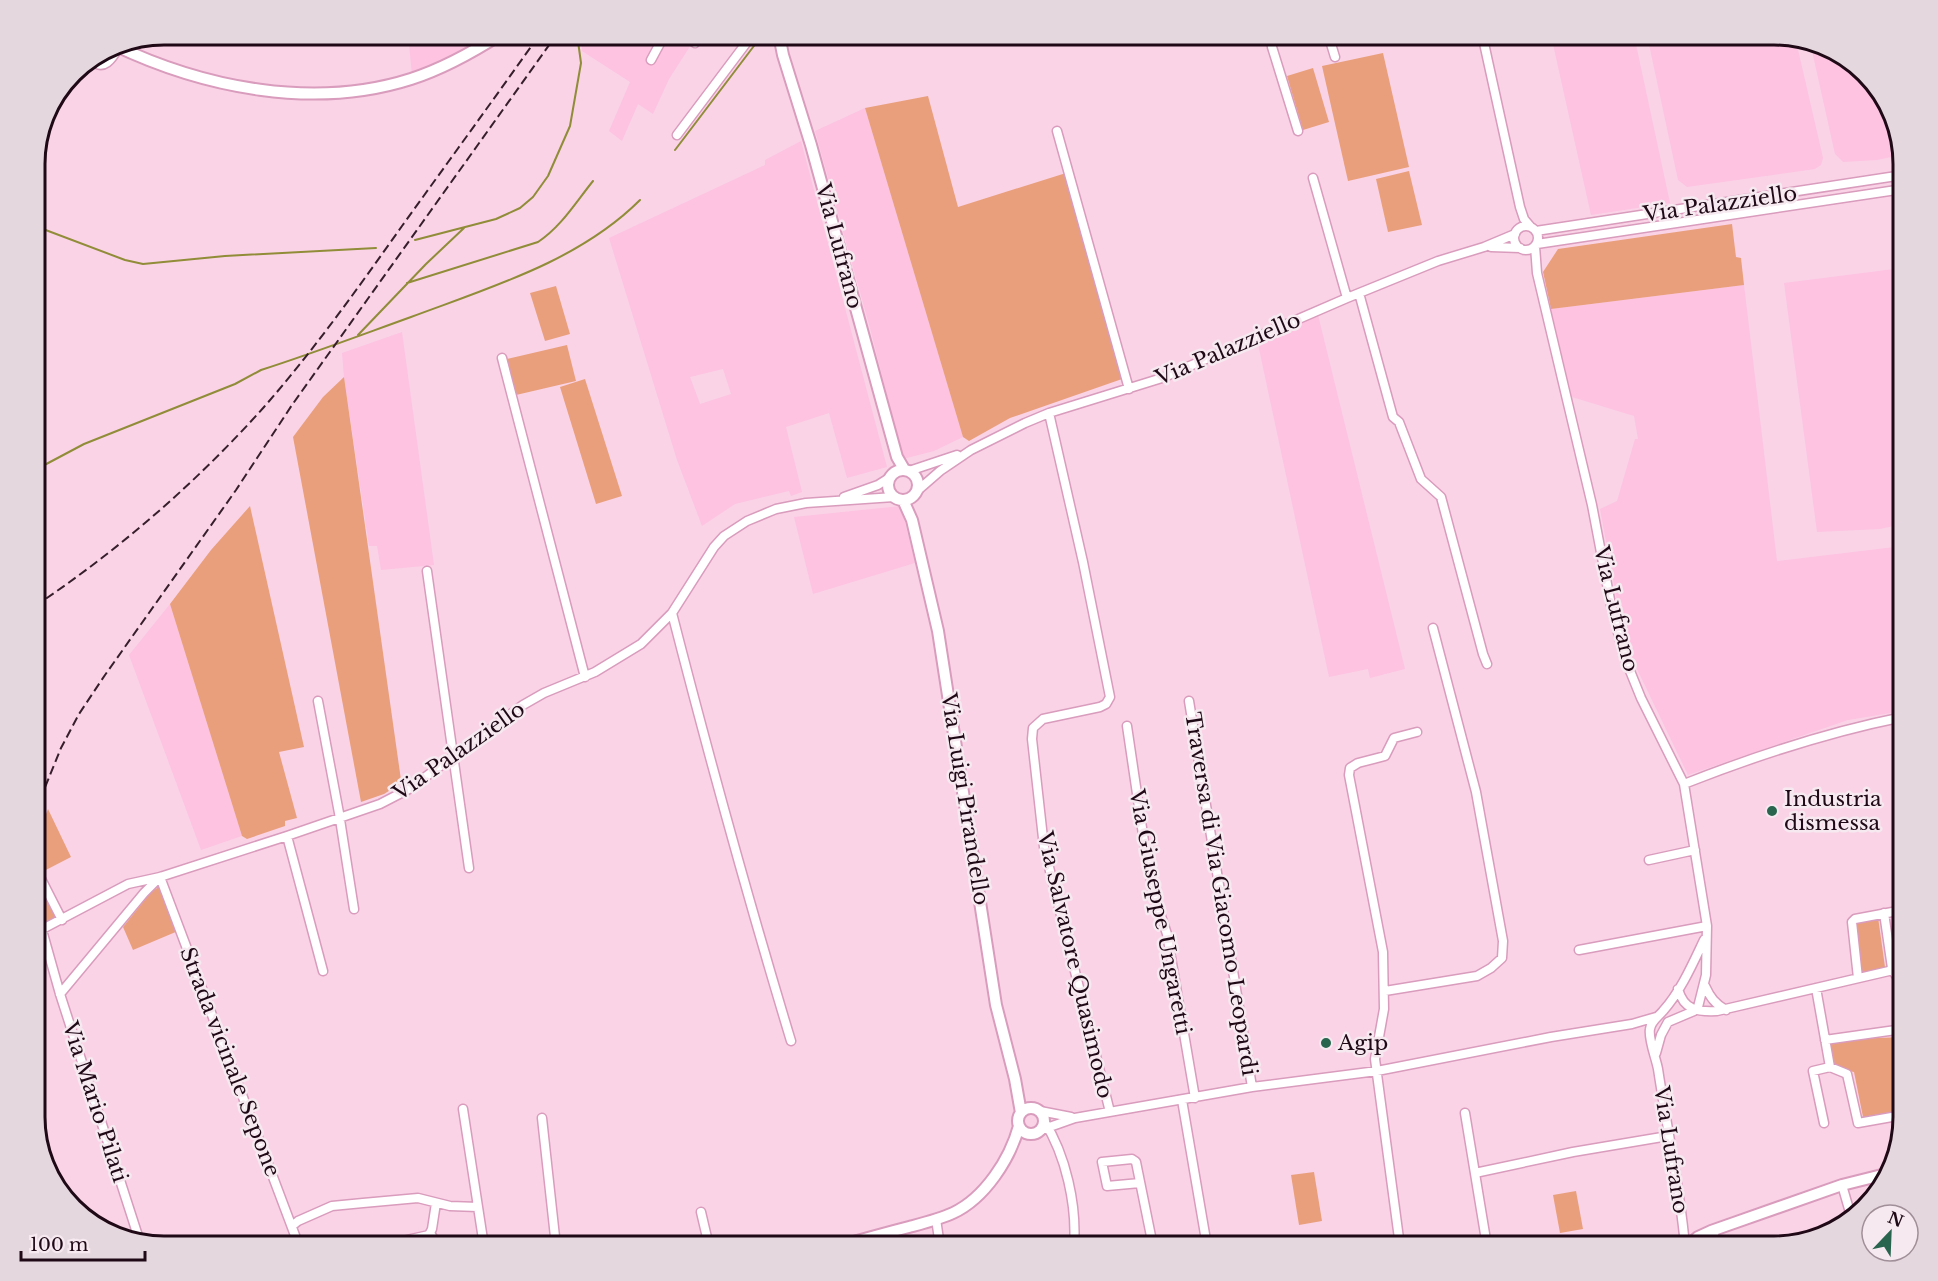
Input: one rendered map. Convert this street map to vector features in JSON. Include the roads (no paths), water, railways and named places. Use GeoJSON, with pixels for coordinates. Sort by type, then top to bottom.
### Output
{"type":"FeatureCollection","features":[{"type":"Feature","properties":{"kind":"street"},"geometry":{"type":"LineString","coordinates":[[128,50],[183,73],[219,83],[266,90],[317,93],[364,90],[413,79],[454,61],[482,45]]}},
{"type":"Feature","properties":{"kind":"street"},"geometry":{"type":"LineString","coordinates":[[651,60],[659,45]]}},
{"type":"Feature","properties":{"kind":"street"},"geometry":{"type":"LineString","coordinates":[[677,135],[745,45]]}},
{"type":"Feature","properties":{"kind":"street","name":"Via Lufrano"},"geometry":{"type":"LineString","coordinates":[[781,45],[897,457],[907,470]]}},
{"type":"Feature","properties":{"kind":"street"},"geometry":{"type":"LineString","coordinates":[[1272,45],[1298,130]]}},
{"type":"Feature","properties":{"kind":"street"},"geometry":{"type":"LineString","coordinates":[[1331,45],[1335,57]]}},
{"type":"Feature","properties":{"kind":"street"},"geometry":{"type":"LineString","coordinates":[[1484,45],[1520,207],[1524,219],[1538,237],[1536,245],[1522,249],[1514,242],[1520,207]]}},
{"type":"Feature","properties":{"kind":"street"},"geometry":{"type":"LineString","coordinates":[[98,65],[103,65],[113,56]]}},
{"type":"Feature","properties":{"kind":"street"},"geometry":{"type":"LineString","coordinates":[[1057,131],[1129,389]]}},
{"type":"Feature","properties":{"kind":"street","name":"Via Palazziello"},"geometry":{"type":"LineString","coordinates":[[1533,229],[1893,177]]}},
{"type":"Feature","properties":{"kind":"street"},"geometry":{"type":"LineString","coordinates":[[1313,178],[1347,298]]}},
{"type":"Feature","properties":{"kind":"street","name":"Via Palazziello"},"geometry":{"type":"LineString","coordinates":[[1536,245],[1893,191]]}},
{"type":"Feature","properties":{"kind":"street"},"geometry":{"type":"LineString","coordinates":[[1516,231],[1533,229]]}},
{"type":"Feature","properties":{"kind":"street","name":"Via Palazziello"},"geometry":{"type":"LineString","coordinates":[[907,470],[971,450],[1049,413],[1162,378],[1359,293],[1438,261],[1484,247],[1516,231]]}},
{"type":"Feature","properties":{"kind":"street","name":"Via Lufrano"},"geometry":{"type":"LineString","coordinates":[[1536,245],[1537,273],[1592,505],[1611,605],[1624,656],[1641,698],[1684,784],[1707,926],[1705,983],[1698,1007],[1695,1009]]}},
{"type":"Feature","properties":{"kind":"street","name":"Via Palazziello"},"geometry":{"type":"LineString","coordinates":[[1484,247],[1522,249]]}},
{"type":"Feature","properties":{"kind":"street","name":"Via Lufrano"},"geometry":{"type":"LineString","coordinates":[[1522,249],[1537,273]]}},
{"type":"Feature","properties":{"kind":"street"},"geometry":{"type":"LineString","coordinates":[[1359,293],[1393,417],[1399,422],[1421,479],[1441,497],[1487,664]]}},
{"type":"Feature","properties":{"kind":"street"},"geometry":{"type":"LineString","coordinates":[[502,358],[585,677]]}},
{"type":"Feature","properties":{"kind":"street","name":"Via Salvatore Quasimodo"},"geometry":{"type":"LineString","coordinates":[[1049,413],[1083,562],[1110,697],[1106,704],[1100,707],[1043,719],[1033,728],[1032,739],[1044,847],[1110,1112]]}},
{"type":"Feature","properties":{"kind":"street","name":"Via Palazziello"},"geometry":{"type":"LineString","coordinates":[[45,929],[117,888],[160,877],[287,836],[397,796],[423,780],[523,705],[544,693],[585,677],[641,644],[672,613],[708,555],[724,536],[747,520],[776,509],[833,500],[907,496],[971,450]]}},
{"type":"Feature","properties":{"kind":"street"},"geometry":{"type":"LineString","coordinates":[[891,476],[907,470],[917,477],[918,487],[907,496],[889,491],[891,476],[897,457]]}},
{"type":"Feature","properties":{"kind":"street","name":"Via Palazziello"},"geometry":{"type":"LineString","coordinates":[[833,500],[878,485],[891,476]]}},
{"type":"Feature","properties":{"kind":"street","name":"Via Luigi Pirandello"},"geometry":{"type":"LineString","coordinates":[[907,496],[938,631],[996,1005],[1015,1079],[1021,1113],[1009,1155]]}},
{"type":"Feature","properties":{"kind":"street"},"geometry":{"type":"LineString","coordinates":[[427,571],[469,868]]}},
{"type":"Feature","properties":{"kind":"street"},"geometry":{"type":"LineString","coordinates":[[672,613],[749,902],[791,1041]]}},
{"type":"Feature","properties":{"kind":"street"},"geometry":{"type":"LineString","coordinates":[[1384,991],[1477,976],[1502,958],[1503,941],[1476,792],[1433,628]]}},
{"type":"Feature","properties":{"kind":"street"},"geometry":{"type":"LineString","coordinates":[[318,701],[340,817],[354,909]]}},
{"type":"Feature","properties":{"kind":"street","name":"Traversa di Via Giacomo Leopardi"},"geometry":{"type":"LineString","coordinates":[[1189,701],[1252,1087]]}},
{"type":"Feature","properties":{"kind":"street"},"geometry":{"type":"LineString","coordinates":[[1684,784],[1733,765],[1838,732],[1893,720]]}},
{"type":"Feature","properties":{"kind":"street","name":"Via Giuseppe Ungaretti"},"geometry":{"type":"LineString","coordinates":[[1127,726],[1145,848],[1154,895],[1167,934],[1195,1098]]}},
{"type":"Feature","properties":{"kind":"street"},"geometry":{"type":"LineString","coordinates":[[1399,1236],[1375,1059],[1384,1009],[1383,952],[1350,782],[1350,768],[1358,763],[1385,756],[1394,738],[1417,732]]}},
{"type":"Feature","properties":{"kind":"street"},"geometry":{"type":"LineString","coordinates":[[287,836],[323,971]]}},
{"type":"Feature","properties":{"kind":"street"},"geometry":{"type":"LineString","coordinates":[[1649,860],[1695,850]]}},
{"type":"Feature","properties":{"kind":"street"},"geometry":{"type":"LineString","coordinates":[[60,994],[160,877]]}},
{"type":"Feature","properties":{"kind":"street","name":"Strada vicinale Sepone"},"geometry":{"type":"LineString","coordinates":[[160,877],[296,1236]]}},
{"type":"Feature","properties":{"kind":"street"},"geometry":{"type":"LineString","coordinates":[[45,887],[62,920]]}},
{"type":"Feature","properties":{"kind":"street"},"geometry":{"type":"LineString","coordinates":[[1858,978],[1851,923],[1855,919],[1893,912]]}},
{"type":"Feature","properties":{"kind":"street"},"geometry":{"type":"LineString","coordinates":[[1678,989],[1683,1002],[1695,1009],[1702,1012],[1726,1010],[1892,970],[1884,913]]}},
{"type":"Feature","properties":{"kind":"street"},"geometry":{"type":"LineString","coordinates":[[1579,950],[1707,926]]}},
{"type":"Feature","properties":{"kind":"street","name":"Via Lufrano"},"geometry":{"type":"LineString","coordinates":[[1686,1236],[1656,1053],[1650,1030],[1656,1017],[1664,1010],[1678,989],[1705,938]]}},
{"type":"Feature","properties":{"kind":"street","name":"Via Mario Pilati"},"geometry":{"type":"LineString","coordinates":[[45,950],[137,1233]]}},
{"type":"Feature","properties":{"kind":"street"},"geometry":{"type":"LineString","coordinates":[[1684,978],[1690,972],[1694,972],[1705,983],[1710,998],[1726,1010]]}},
{"type":"Feature","properties":{"kind":"street"},"geometry":{"type":"LineString","coordinates":[[1816,988],[1830,1067]]}},
{"type":"Feature","properties":{"kind":"street"},"geometry":{"type":"LineString","coordinates":[[1632,1024],[1650,1030],[1663,1030],[1671,1020],[1695,1009]]}},
{"type":"Feature","properties":{"kind":"street"},"geometry":{"type":"LineString","coordinates":[[1019,1126],[1025,1133],[1040,1124],[1252,1087],[1377,1071],[1551,1037],[1632,1024],[1656,1017]]}},
{"type":"Feature","properties":{"kind":"street","name":"Via Lufrano"},"geometry":{"type":"LineString","coordinates":[[1656,1053],[1663,1030]]}},
{"type":"Feature","properties":{"kind":"street"},"geometry":{"type":"LineString","coordinates":[[1825,1040],[1893,1031]]}},
{"type":"Feature","properties":{"kind":"street"},"geometry":{"type":"LineString","coordinates":[[1824,1124],[1812,1071],[1830,1067],[1847,1074],[1858,1122],[1893,1117]]}},
{"type":"Feature","properties":{"kind":"street","name":"Via Luigi Pirandello"},"geometry":{"type":"LineString","coordinates":[[1015,1079],[1040,1124]]}},
{"type":"Feature","properties":{"kind":"street"},"geometry":{"type":"LineString","coordinates":[[1182,1100],[1206,1236]]}},
{"type":"Feature","properties":{"kind":"street"},"geometry":{"type":"LineString","coordinates":[[1021,1113],[1028,1108],[1044,1133],[1054,1138],[1061,1153],[1072,1202],[1075,1236]]}},
{"type":"Feature","properties":{"kind":"street"},"geometry":{"type":"LineString","coordinates":[[463,1109],[482,1236]]}},
{"type":"Feature","properties":{"kind":"street"},"geometry":{"type":"LineString","coordinates":[[1465,1113],[1486,1236]]}},
{"type":"Feature","properties":{"kind":"street"},"geometry":{"type":"LineString","coordinates":[[542,1118],[555,1236]]}},
{"type":"Feature","properties":{"kind":"street"},"geometry":{"type":"LineString","coordinates":[[874,1236],[954,1212],[974,1199],[1009,1155],[1040,1124],[1075,1118]]}},
{"type":"Feature","properties":{"kind":"street"},"geometry":{"type":"LineString","coordinates":[[1475,1173],[1573,1152],[1668,1136]]}},
{"type":"Feature","properties":{"kind":"street"},"geometry":{"type":"LineString","coordinates":[[1140,1183],[1107,1186],[1102,1162],[1135,1160],[1140,1183],[1151,1236]]}},
{"type":"Feature","properties":{"kind":"street"},"geometry":{"type":"LineString","coordinates":[[1701,1236],[1842,1185],[1877,1176]]}},
{"type":"Feature","properties":{"kind":"street"},"geometry":{"type":"LineString","coordinates":[[1842,1185],[1849,1209]]}},
{"type":"Feature","properties":{"kind":"street"},"geometry":{"type":"LineString","coordinates":[[292,1226],[332,1206],[418,1198],[450,1206],[478,1207]]}},
{"type":"Feature","properties":{"kind":"street"},"geometry":{"type":"LineString","coordinates":[[426,1236],[430,1233],[436,1203]]}},
{"type":"Feature","properties":{"kind":"street"},"geometry":{"type":"LineString","coordinates":[[701,1212],[707,1236]]}},
{"type":"Feature","properties":{"kind":"street"},"geometry":{"type":"LineString","coordinates":[[936,1219],[939,1236]]}},
{"type":"Feature","properties":{"kind":"street"},"geometry":{"type":"LineString","coordinates":[[1711,1232],[1714,1236]]}},
{"type":"Feature","properties":{"kind":"waterway"},"geometry":{"type":"LineString","coordinates":[[415,240],[496,219],[520,208],[533,197],[548,176],[570,126],[581,63],[579,45]]}},
{"type":"Feature","properties":{"kind":"waterway"},"geometry":{"type":"LineString","coordinates":[[675,150],[755,45]]}},
{"type":"Feature","properties":{"kind":"waterway"},"geometry":{"type":"LineString","coordinates":[[407,283],[538,242],[561,222],[593,181]]}},
{"type":"Feature","properties":{"kind":"waterway"},"geometry":{"type":"LineString","coordinates":[[45,465],[84,444],[235,384],[261,370],[472,295],[533,270],[590,240],[640,200]]}},
{"type":"Feature","properties":{"kind":"waterway"},"geometry":{"type":"LineString","coordinates":[[358,335],[464,228]]}},
{"type":"Feature","properties":{"kind":"waterway"},"geometry":{"type":"LineString","coordinates":[[45,230],[125,260],[143,264],[225,256],[376,248]]}},
{"type":"Feature","properties":{"kind":"railway"},"geometry":{"type":"LineString","coordinates":[[45,599],[97,562],[156,514],[212,462],[264,407],[335,318],[532,45]]}},
{"type":"Feature","properties":{"kind":"railway"},"geometry":{"type":"LineString","coordinates":[[45,787],[61,748],[79,714],[105,675],[236,490],[292,405],[549,45]]}},
{"type":"Feature","properties":{"kind":"place","name":"Industria dismessa"},"geometry":{"type":"Point","coordinates":[1772,811]}},
{"type":"Feature","properties":{"kind":"place","name":"Agip"},"geometry":{"type":"Point","coordinates":[1326,1043]}}]}
